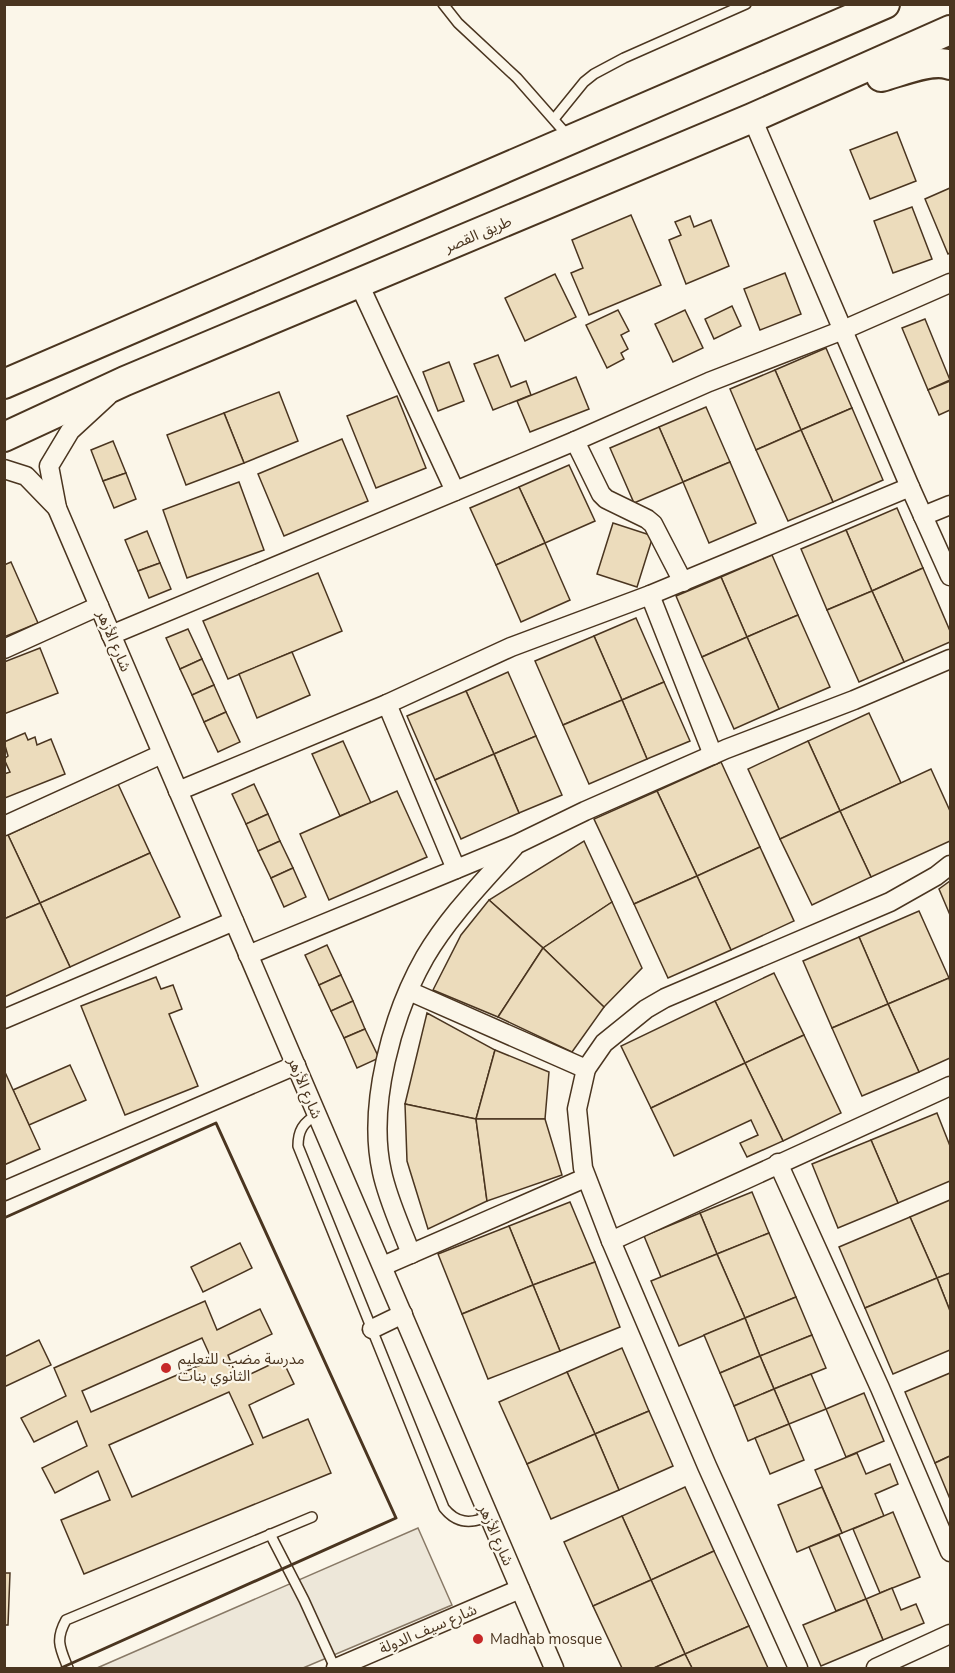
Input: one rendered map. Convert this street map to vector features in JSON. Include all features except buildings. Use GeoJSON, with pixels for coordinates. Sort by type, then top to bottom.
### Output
{"type":"FeatureCollection","features":[{"type":"Feature","properties":{"kind":"main road"},"geometry":{"type":"LineString","coordinates":[[4,384],[563,130],[885,4]]}},
{"type":"Feature","properties":{"kind":"main road","name":"طريق القصر"},"geometry":{"type":"LineString","coordinates":[[4,436],[125,381],[752,118],[951,30]]}},
{"type":"Feature","properties":{"kind":"main road"},"geometry":{"type":"LineString","coordinates":[[795,99],[922,65],[945,63],[951,65]]}},
{"type":"Feature","properties":{"kind":"street"},"geometry":{"type":"LineString","coordinates":[[752,118],[910,487],[951,576]]}},
{"type":"Feature","properties":{"kind":"street"},"geometry":{"type":"LineString","coordinates":[[111,635],[575,441],[709,382],[843,330],[951,283]]}},
{"type":"Feature","properties":{"kind":"street"},"geometry":{"type":"LineString","coordinates":[[359,284],[455,491]]}},
{"type":"Feature","properties":{"kind":"street","name":"شارع الأزهر"},"geometry":{"type":"LineString","coordinates":[[125,381],[70,431],[54,455],[49,466],[57,508],[554,1668]]}},
{"type":"Feature","properties":{"kind":"street"},"geometry":{"type":"LineString","coordinates":[[575,441],[601,494],[606,500],[653,524],[683,582]]}},
{"type":"Feature","properties":{"kind":"street","name":"شارع الأزهر"},"geometry":{"type":"LineString","coordinates":[[4,468],[27,476],[57,508]]}},
{"type":"Feature","properties":{"kind":"street"},"geometry":{"type":"LineString","coordinates":[[178,791],[387,704],[511,647],[683,582],[910,487]]}},
{"type":"Feature","properties":{"kind":"street"},"geometry":{"type":"LineString","coordinates":[[923,516],[951,505]]}},
{"type":"Feature","properties":{"kind":"street"},"geometry":{"type":"LineString","coordinates":[[650,595],[713,755]]}},
{"type":"Feature","properties":{"kind":"street"},"geometry":{"type":"LineString","coordinates":[[4,649],[99,606]]}},
{"type":"Feature","properties":{"kind":"street"},"geometry":{"type":"LineString","coordinates":[[248,955],[518,844],[585,811],[713,755],[951,659]]}},
{"type":"Feature","properties":{"kind":"street"},"geometry":{"type":"LineString","coordinates":[[387,704],[456,869]]}},
{"type":"Feature","properties":{"kind":"street"},"geometry":{"type":"LineString","coordinates":[[4,826],[162,754]]}},
{"type":"Feature","properties":{"kind":"street"},"geometry":{"type":"LineString","coordinates":[[411,1254],[385,1185],[378,1141],[384,1071],[393,1035],[409,991],[426,956],[454,915],[518,844]]}},
{"type":"Feature","properties":{"kind":"street"},"geometry":{"type":"LineString","coordinates":[[798,1668],[707,1466],[585,1178],[577,1109],[586,1069],[604,1043],[646,1009],[665,998],[890,902],[951,865]]}},
{"type":"Feature","properties":{"kind":"street"},"geometry":{"type":"LineString","coordinates":[[4,1019],[234,921]]}},
{"type":"Feature","properties":{"kind":"street"},"geometry":{"type":"LineString","coordinates":[[409,991],[586,1069]]}},
{"type":"Feature","properties":{"kind":"street"},"geometry":{"type":"LineString","coordinates":[[4,1191],[296,1065]]}},
{"type":"Feature","properties":{"kind":"street"},"geometry":{"type":"LineString","coordinates":[[611,1241],[951,1086]]}},
{"type":"Feature","properties":{"kind":"street"},"geometry":{"type":"LineString","coordinates":[[778,1163],[951,1552]]}},
{"type":"Feature","properties":{"kind":"street"},"geometry":{"type":"LineString","coordinates":[[383,1266],[585,1178]]}},
{"type":"Feature","properties":{"kind":"street"},"geometry":{"type":"LineString","coordinates":[[372,1329],[403,1314]]}},
{"type":"Feature","properties":{"kind":"street","name":"شارع سيف الدولة"},"geometry":{"type":"LineString","coordinates":[[335,1668],[520,1589]]}},
{"type":"Feature","properties":{"kind":"street"},"geometry":{"type":"LineString","coordinates":[[876,1668],[951,1634]]}},
{"type":"Feature","properties":{"kind":"lane"},"geometry":{"type":"LineString","coordinates":[[443,4],[458,23],[517,78],[563,130],[584,82],[594,74],[624,58],[746,4]]}},
{"type":"Feature","properties":{"kind":"lane"},"geometry":{"type":"LineString","coordinates":[[317,1115],[308,1119],[301,1127],[298,1146],[444,1508],[450,1515],[469,1522],[479,1521],[488,1516]]}},
{"type":"Feature","properties":{"kind":"lane"},"geometry":{"type":"LineString","coordinates":[[68,1668],[59,1646],[59,1632],[66,1620],[312,1517]]}},
{"type":"Feature","properties":{"kind":"lane"},"geometry":{"type":"LineString","coordinates":[[270,1534],[335,1668]]}},
{"type":"Feature","properties":{"kind":"shaded area"},"geometry":{"type":"Polygon","coordinates":[[[418,1528],[452,1605],[303,1668],[97,1668],[418,1528]]]}},
{"type":"Feature","properties":{"kind":"wall"},"geometry":{"type":"LineString","coordinates":[[4,1218],[216,1123],[396,1518],[61,1668]]}},
{"type":"Feature","properties":{"kind":"place","name":"مدرسة مضب للتعليم الثانوي بنات"},"geometry":{"type":"Point","coordinates":[166,1368]}},
{"type":"Feature","properties":{"kind":"place","name":"Madhab mosque"},"geometry":{"type":"Point","coordinates":[478,1639]}}]}
